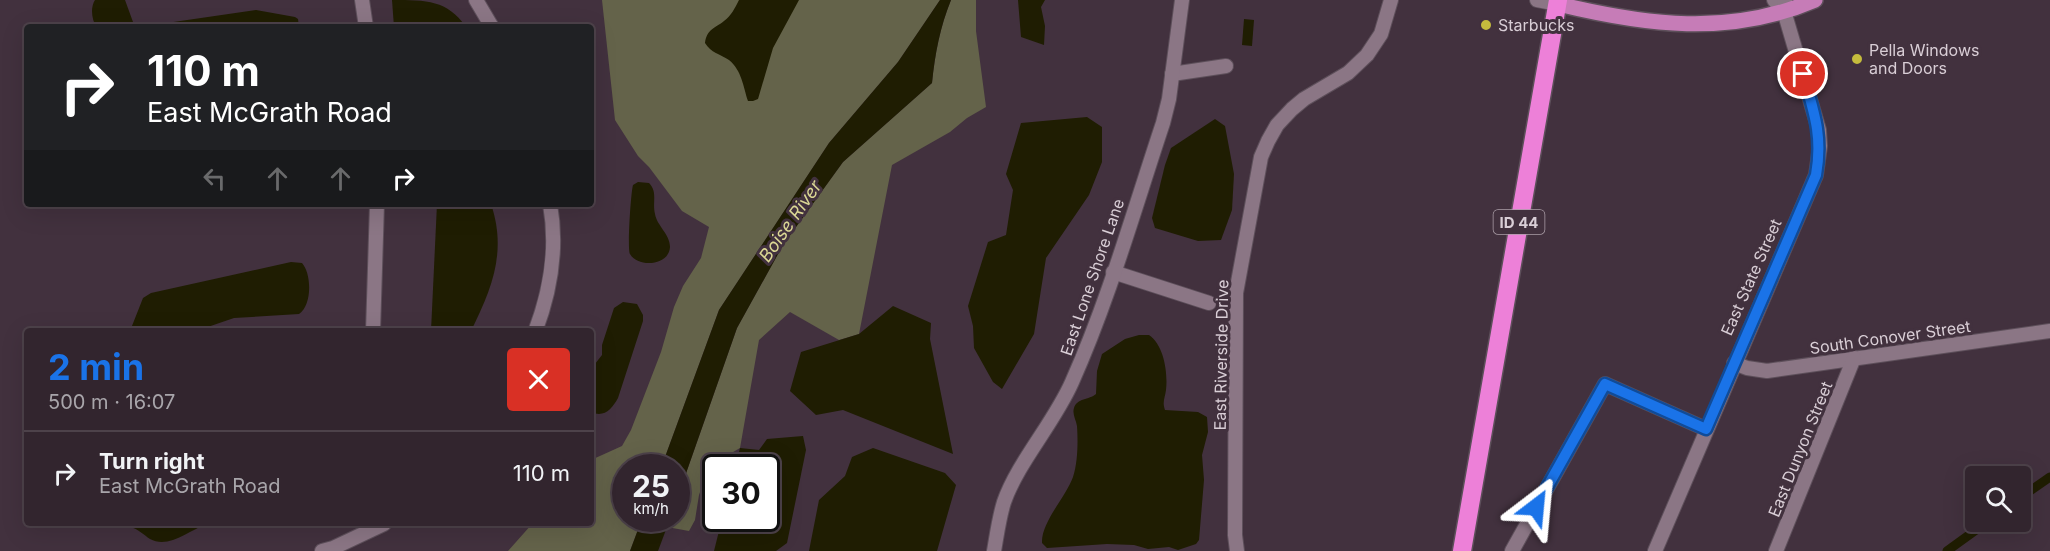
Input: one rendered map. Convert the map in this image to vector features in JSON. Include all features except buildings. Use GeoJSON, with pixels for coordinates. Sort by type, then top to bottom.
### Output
{"type":"FeatureCollection","features":[{"type":"Feature","properties":{"kind":"highway","name":"ID 44"},"geometry":{"type":"LineString","coordinates":[[1462,551],[1558,2]]}},
{"type":"Feature","properties":{"kind":"main road"},"geometry":{"type":"LineString","coordinates":[[1558,2],[1640,21],[1689,25],[1739,21],[1781,4],[1815,0]]}},
{"type":"Feature","properties":{"kind":"street"},"geometry":{"type":"LineString","coordinates":[[362,0],[366,24]]}},
{"type":"Feature","properties":{"kind":"street"},"geometry":{"type":"LineString","coordinates":[[476,0],[490,24]]}},
{"type":"Feature","properties":{"kind":"street","name":"East Lone Shore Lane"},"geometry":{"type":"LineString","coordinates":[[994,551],[1005,500],[1017,475],[1050,425],[1071,384],[1093,332],[1163,123],[1169,99],[1182,0]]}},
{"type":"Feature","properties":{"kind":"street","name":"East Riverside Drive"},"geometry":{"type":"LineString","coordinates":[[1237,551],[1235,535],[1236,292],[1261,157],[1272,133],[1292,109],[1304,99],[1348,74],[1367,55],[1381,34],[1391,0]]}},
{"type":"Feature","properties":{"kind":"street"},"geometry":{"type":"LineString","coordinates":[[1537,0],[1558,2]]}},
{"type":"Feature","properties":{"kind":"street","name":"East State Street"},"geometry":{"type":"LineString","coordinates":[[1655,551],[1816,175],[1819,160],[1818,130],[1781,4]]}},
{"type":"Feature","properties":{"kind":"street"},"geometry":{"type":"LineString","coordinates":[[1172,74],[1226,66]]}},
{"type":"Feature","properties":{"kind":"street"},"geometry":{"type":"LineString","coordinates":[[373,328],[377,207]]}},
{"type":"Feature","properties":{"kind":"street"},"geometry":{"type":"LineString","coordinates":[[537,328],[545,306],[552,275],[554,233],[550,207]]}},
{"type":"Feature","properties":{"kind":"street"},"geometry":{"type":"LineString","coordinates":[[1113,272],[1209,303]]}},
{"type":"Feature","properties":{"kind":"street","name":"South Conover Street"},"geometry":{"type":"LineString","coordinates":[[1734,363],[1747,368],[1767,370],[2050,331]]}},
{"type":"Feature","properties":{"kind":"street","name":"East Dunyon Street"},"geometry":{"type":"LineString","coordinates":[[1776,551],[1854,358]]}},
{"type":"Feature","properties":{"kind":"street"},"geometry":{"type":"LineString","coordinates":[[1512,551],[1605,384],[1706,429]]}},
{"type":"Feature","properties":{"kind":"street"},"geometry":{"type":"LineString","coordinates":[[322,551],[380,526]]}},
{"type":"Feature","properties":{"kind":"shaded area"},"geometry":{"type":"Polygon","coordinates":[[[602,0],[940,0],[898,62],[829,143],[719,310],[666,454],[612,454],[612,532],[637,532],[630,551],[508,551],[530,526],[594,526],[594,459],[622,446],[631,430],[661,352],[674,307],[683,286],[701,258],[709,227],[682,211],[638,156],[615,120],[602,0]]]}},
{"type":"Feature","properties":{"kind":"shaded area"},"geometry":{"type":"Polygon","coordinates":[[[951,0],[976,0],[976,31],[986,107],[967,118],[950,132],[892,165],[859,334],[839,340],[790,312],[759,340],[740,448],[730,454],[702,454],[702,486],[695,520],[690,529],[690,462],[737,328],[783,245],[843,162],[932,83],[944,20],[951,0]]]}},
{"type":"Feature","properties":{"kind":"water"},"geometry":{"type":"Polygon","coordinates":[[[95,0],[125,0],[135,24],[94,24],[92,6],[95,0]]]}},
{"type":"Feature","properties":{"kind":"water"},"geometry":{"type":"Polygon","coordinates":[[[392,0],[435,3],[451,11],[464,24],[394,24],[392,0]]]}},
{"type":"Feature","properties":{"kind":"water"},"geometry":{"type":"Polygon","coordinates":[[[739,0],[799,0],[773,48],[758,99],[753,101],[748,101],[742,79],[733,64],[705,43],[709,32],[729,17],[739,0]]]}},
{"type":"Feature","properties":{"kind":"water","name":"Boise River"},"geometry":{"type":"Polygon","coordinates":[[[940,0],[951,0],[938,41],[932,83],[843,162],[783,245],[737,328],[690,462],[690,454],[666,454],[719,310],[829,143],[898,62],[940,0]]]}},
{"type":"Feature","properties":{"kind":"water"},"geometry":{"type":"Polygon","coordinates":[[[1018,0],[1045,0],[1041,7],[1045,26],[1044,45],[1021,37],[1018,0]]]}},
{"type":"Feature","properties":{"kind":"water"},"geometry":{"type":"Polygon","coordinates":[[[256,10],[298,19],[299,24],[160,24],[256,10]]]}},
{"type":"Feature","properties":{"kind":"water"},"geometry":{"type":"Polygon","coordinates":[[[1244,19],[1254,20],[1252,46],[1242,45],[1244,19]]]}},
{"type":"Feature","properties":{"kind":"water"},"geometry":{"type":"Polygon","coordinates":[[[1087,117],[1102,127],[1102,162],[1089,195],[1046,258],[1034,334],[1002,389],[993,382],[974,348],[973,326],[968,306],[988,242],[1006,235],[1013,190],[1006,174],[1021,123],[1087,117]]]}},
{"type":"Feature","properties":{"kind":"water"},"geometry":{"type":"Polygon","coordinates":[[[1215,119],[1225,126],[1234,174],[1232,210],[1221,240],[1198,241],[1155,228],[1152,218],[1171,148],[1215,119]]]}},
{"type":"Feature","properties":{"kind":"water"},"geometry":{"type":"Polygon","coordinates":[[[638,182],[649,183],[652,186],[656,218],[666,234],[670,247],[664,258],[653,263],[639,261],[630,254],[629,250],[632,189],[633,185],[638,182]]]}},
{"type":"Feature","properties":{"kind":"water"},"geometry":{"type":"Polygon","coordinates":[[[437,207],[492,207],[498,238],[495,269],[491,285],[472,328],[431,328],[437,207]]]}},
{"type":"Feature","properties":{"kind":"water"},"geometry":{"type":"Polygon","coordinates":[[[291,262],[302,263],[308,274],[309,282],[306,304],[299,314],[234,318],[205,328],[131,328],[143,298],[151,293],[291,262]]]}},
{"type":"Feature","properties":{"kind":"water"},"geometry":{"type":"Polygon","coordinates":[[[623,302],[637,304],[643,315],[643,321],[618,398],[607,411],[596,414],[594,413],[594,365],[602,355],[602,345],[614,308],[623,302]]]}},
{"type":"Feature","properties":{"kind":"water"},"geometry":{"type":"Polygon","coordinates":[[[893,306],[931,323],[930,339],[953,454],[843,410],[816,415],[790,391],[801,352],[859,334],[893,306]]]}},
{"type":"Feature","properties":{"kind":"water"},"geometry":{"type":"Polygon","coordinates":[[[1149,335],[1154,340],[1164,360],[1165,410],[1198,412],[1207,417],[1208,432],[1202,455],[1204,480],[1199,540],[1196,544],[1178,550],[1169,547],[1148,549],[1134,545],[1107,544],[1047,548],[1042,543],[1045,527],[1070,485],[1076,465],[1077,426],[1074,408],[1078,402],[1096,394],[1097,371],[1102,354],[1125,339],[1149,335]]]}},
{"type":"Feature","properties":{"kind":"water"},"geometry":{"type":"Polygon","coordinates":[[[803,436],[806,450],[787,543],[776,551],[714,551],[719,532],[780,532],[780,454],[738,454],[740,448],[759,450],[767,439],[803,436]]]}},
{"type":"Feature","properties":{"kind":"water"},"geometry":{"type":"Polygon","coordinates":[[[873,448],[945,473],[956,485],[937,551],[809,551],[819,500],[845,476],[852,457],[873,448]]]}},
{"type":"Feature","properties":{"kind":"water"},"geometry":{"type":"Polygon","coordinates":[[[95,526],[202,526],[164,542],[150,539],[130,527],[95,526]]]}},
{"type":"Feature","properties":{"kind":"water"},"geometry":{"type":"Polygon","coordinates":[[[637,532],[665,532],[658,551],[630,551],[637,532]]]}},
{"type":"Feature","properties":{"kind":"waterway"},"geometry":{"type":"LineString","coordinates":[[2031,490],[2050,477]]}},
{"type":"Feature","properties":{"kind":"waterway"},"geometry":{"type":"LineString","coordinates":[[1947,551],[1973,532]]}},
{"type":"Feature","properties":{"kind":"place","name":"Starbucks"},"geometry":{"type":"Point","coordinates":[1486,25]}},
{"type":"Feature","properties":{"kind":"place","name":"Pella Windows and Doors"},"geometry":{"type":"Point","coordinates":[1857,59]}},
{"type":"Feature","properties":{"kind":"route"},"geometry":{"type":"LineString","coordinates":[[1536,507],[1605,384],[1706,429],[1816,175],[1820,146],[1818,130],[1803,74]]}}]}
